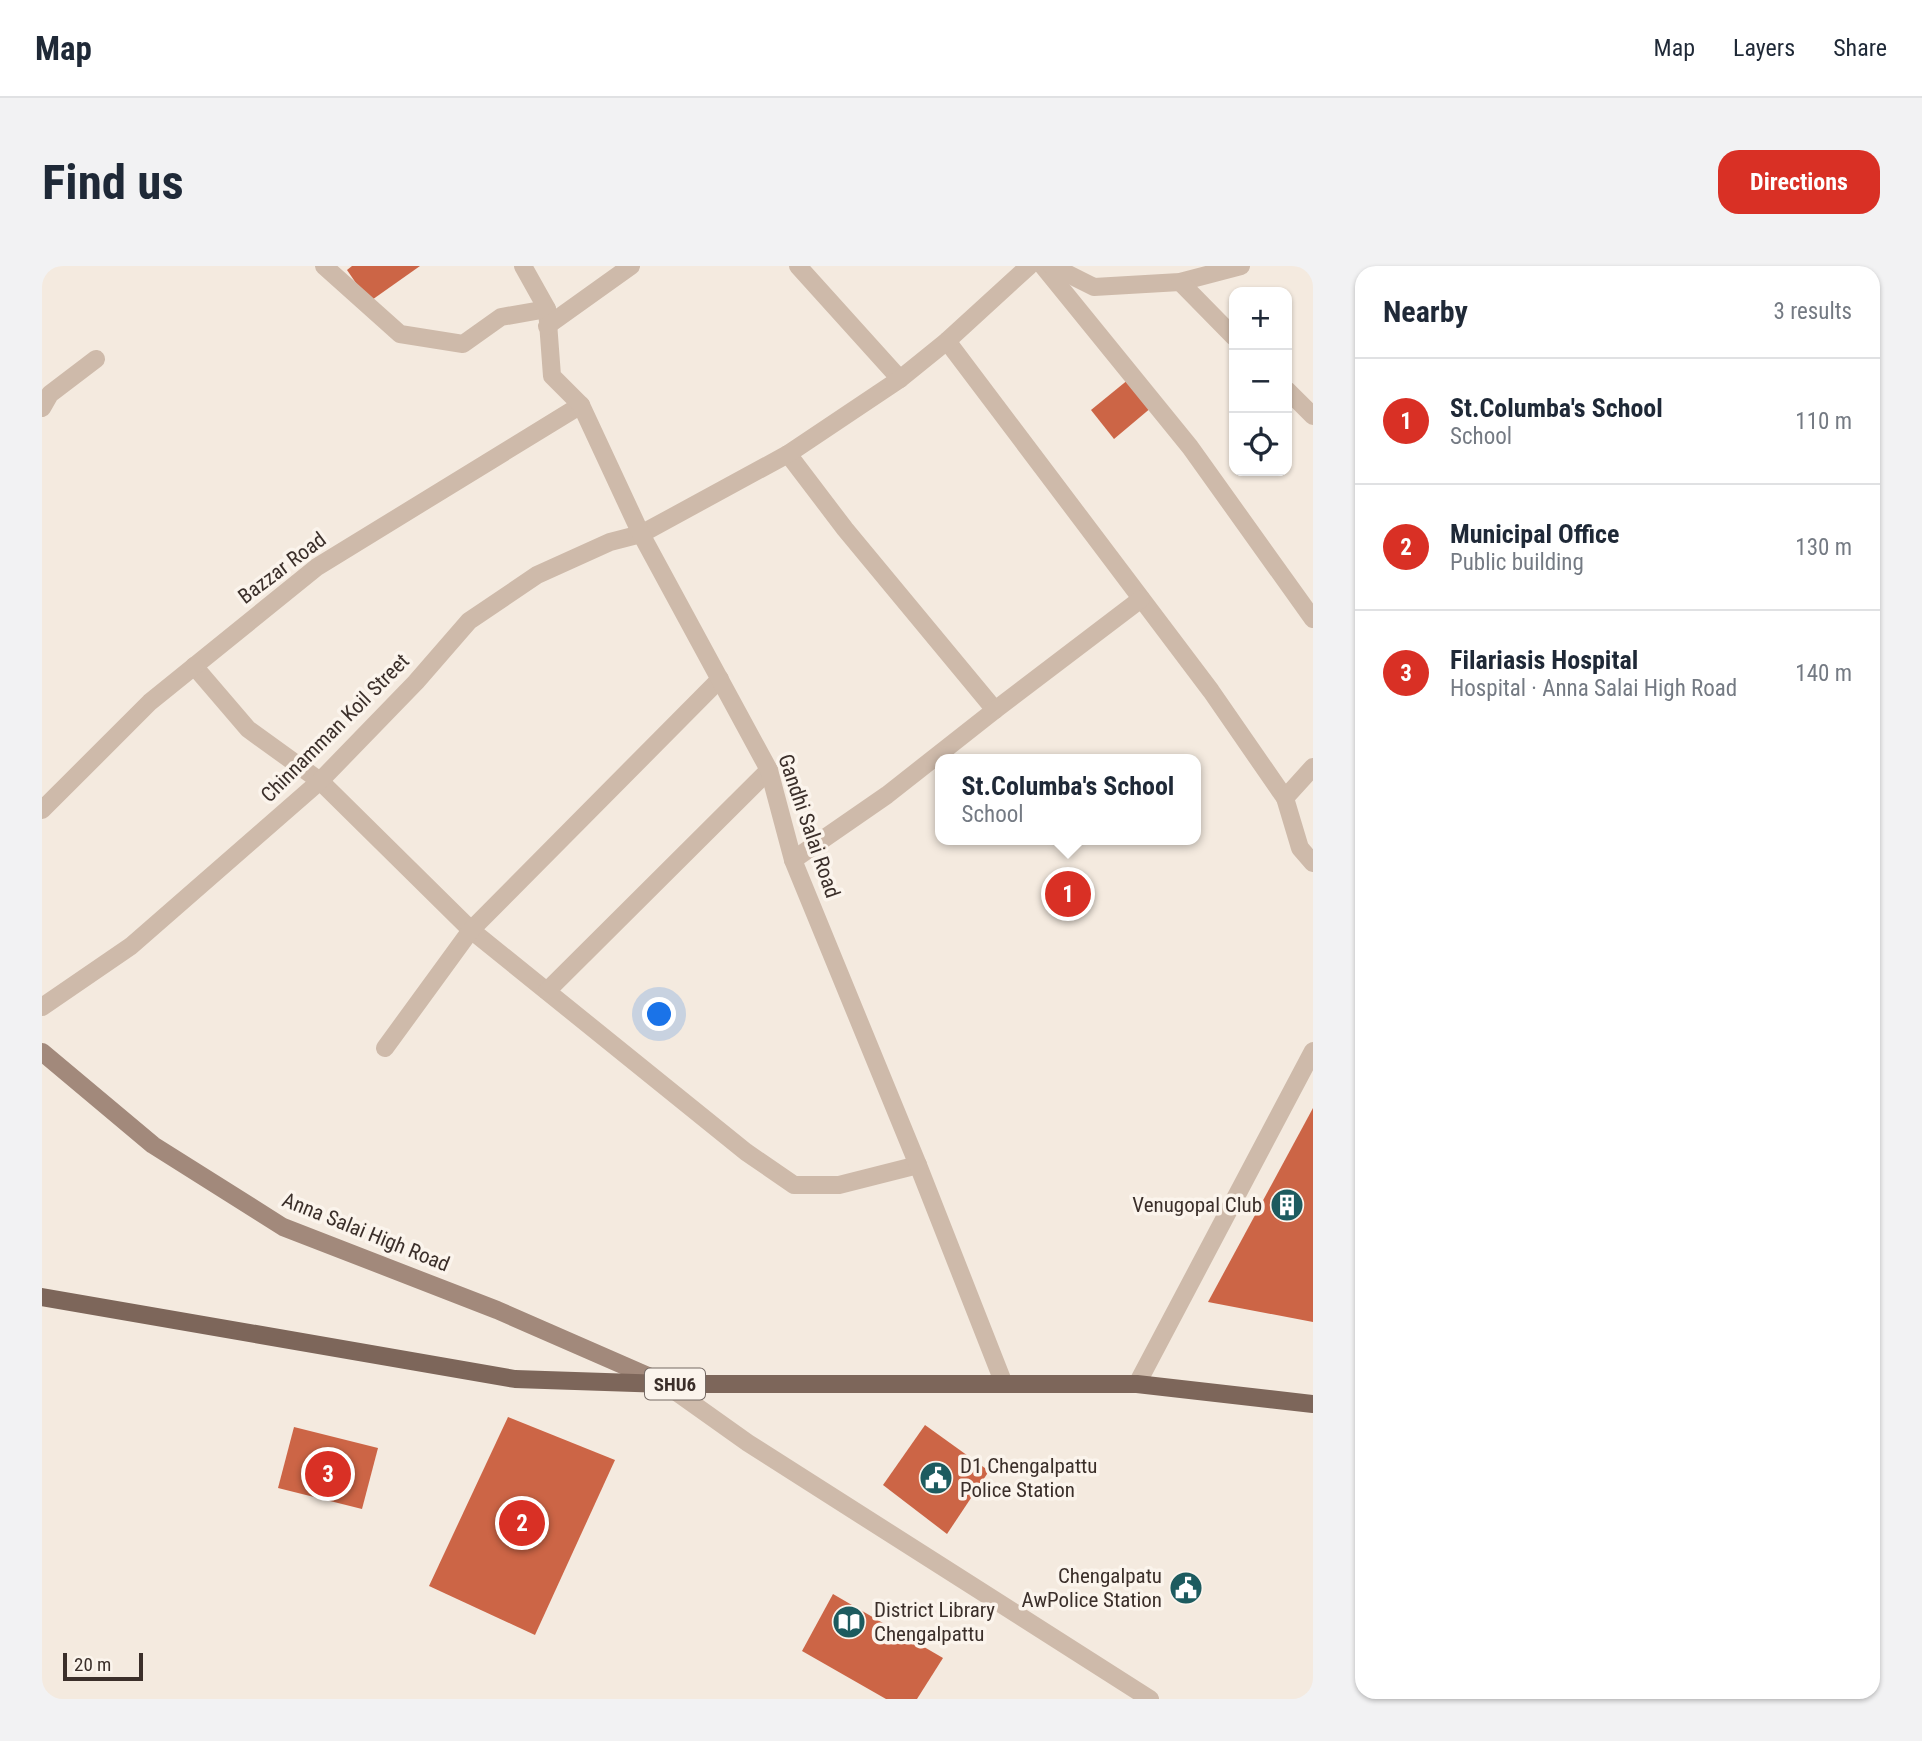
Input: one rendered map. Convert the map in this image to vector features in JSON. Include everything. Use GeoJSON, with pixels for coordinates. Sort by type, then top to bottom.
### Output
{"type":"FeatureCollection","features":[{"type":"Feature","properties":{"kind":"main road","name":"Anna Salai High Road"},"geometry":{"type":"LineString","coordinates":[[42,1052],[153,1145],[283,1227],[497,1310],[665,1384]]}},
{"type":"Feature","properties":{"kind":"main road","name":"SHU6"},"geometry":{"type":"LineString","coordinates":[[42,1297],[515,1379],[665,1384],[1137,1384],[1313,1404]]}},
{"type":"Feature","properties":{"kind":"street"},"geometry":{"type":"LineString","coordinates":[[324,266],[400,334],[463,344],[502,317],[547,318],[631,266]]}},
{"type":"Feature","properties":{"kind":"street","name":"Gandhi Salai Road"},"geometry":{"type":"LineString","coordinates":[[523,266],[547,318],[552,376],[581,405],[641,534],[769,771],[793,860],[918,1164],[1004,1384]]}},
{"type":"Feature","properties":{"kind":"street"},"geometry":{"type":"LineString","coordinates":[[798,266],[900,379]]}},
{"type":"Feature","properties":{"kind":"street","name":"Chinnamman Koil Street"},"geometry":{"type":"LineString","coordinates":[[42,1007],[131,946],[320,781],[416,682],[469,621],[537,575],[610,542],[641,534],[788,454],[900,379],[947,341],[1029,266]]}},
{"type":"Feature","properties":{"kind":"street"},"geometry":{"type":"LineString","coordinates":[[1043,266],[1190,447],[1313,619]]}},
{"type":"Feature","properties":{"kind":"street"},"geometry":{"type":"LineString","coordinates":[[1052,266],[1094,287],[1180,282],[1241,266]]}},
{"type":"Feature","properties":{"kind":"street"},"geometry":{"type":"LineString","coordinates":[[1180,282],[1229,332]]}},
{"type":"Feature","properties":{"kind":"street"},"geometry":{"type":"LineString","coordinates":[[947,341],[1211,691],[1285,798],[1300,848],[1313,863]]}},
{"type":"Feature","properties":{"kind":"street"},"geometry":{"type":"LineString","coordinates":[[42,408],[50,394],[96,359]]}},
{"type":"Feature","properties":{"kind":"street"},"geometry":{"type":"LineString","coordinates":[[1292,395],[1313,416]]}},
{"type":"Feature","properties":{"kind":"street","name":"Bazzar Road"},"geometry":{"type":"LineString","coordinates":[[42,810],[150,702],[317,567],[581,405]]}},
{"type":"Feature","properties":{"kind":"street"},"geometry":{"type":"LineString","coordinates":[[788,454],[845,529],[995,710]]}},
{"type":"Feature","properties":{"kind":"street"},"geometry":{"type":"LineString","coordinates":[[939,754],[1141,599]]}},
{"type":"Feature","properties":{"kind":"street"},"geometry":{"type":"LineString","coordinates":[[194,666],[248,729],[320,781],[471,930],[746,1152],[794,1185],[839,1185],[918,1164]]}},
{"type":"Feature","properties":{"kind":"street"},"geometry":{"type":"LineString","coordinates":[[385,1048],[471,930],[720,680]]}},
{"type":"Feature","properties":{"kind":"street"},"geometry":{"type":"LineString","coordinates":[[793,860],[887,795],[935,757]]}},
{"type":"Feature","properties":{"kind":"street"},"geometry":{"type":"LineString","coordinates":[[1285,798],[1313,767]]}},
{"type":"Feature","properties":{"kind":"street"},"geometry":{"type":"LineString","coordinates":[[547,991],[769,771]]}},
{"type":"Feature","properties":{"kind":"street"},"geometry":{"type":"LineString","coordinates":[[1137,1384],[1313,1051]]}},
{"type":"Feature","properties":{"kind":"street"},"geometry":{"type":"LineString","coordinates":[[665,1384],[760,1451],[1132,1693],[1150,1699]]}},
{"type":"Feature","properties":{"kind":"building"},"geometry":{"type":"Polygon","coordinates":[[[352,266],[420,266],[369,302],[347,270],[352,266]]]}},
{"type":"Feature","properties":{"kind":"building"},"geometry":{"type":"Polygon","coordinates":[[[1129,379],[1152,407],[1114,439],[1091,410],[1129,379]]]}},
{"type":"Feature","properties":{"kind":"building","name":"Venugopal Club"},"geometry":{"type":"Polygon","coordinates":[[[1313,1108],[1313,1322],[1208,1302],[1313,1108]]]}},
{"type":"Feature","properties":{"kind":"building"},"geometry":{"type":"Polygon","coordinates":[[[508,1417],[615,1460],[535,1635],[429,1586],[508,1417]]]}},
{"type":"Feature","properties":{"kind":"building","name":"D1 Chengalpattu Police Station"},"geometry":{"type":"Polygon","coordinates":[[[925,1425],[989,1471],[947,1534],[883,1485],[925,1425]]]}},
{"type":"Feature","properties":{"kind":"building"},"geometry":{"type":"Polygon","coordinates":[[[294,1427],[378,1448],[362,1509],[278,1488],[294,1427]]]}},
{"type":"Feature","properties":{"kind":"building","name":"District Library Chengalpattu"},"geometry":{"type":"Polygon","coordinates":[[[833,1594],[943,1658],[917,1699],[886,1699],[802,1651],[833,1594]]]}},
{"type":"Feature","properties":{"kind":"place","name":"St.Columba's School"},"geometry":{"type":"Point","coordinates":[1068,894]}},
{"type":"Feature","properties":{"kind":"place","name":"Venugopal Club"},"geometry":{"type":"Point","coordinates":[1287,1205]}},
{"type":"Feature","properties":{"kind":"place","name":"Filariasis Hospital"},"geometry":{"type":"Point","coordinates":[328,1474]}},
{"type":"Feature","properties":{"kind":"place","name":"D1 Chengalpattu Police Station"},"geometry":{"type":"Point","coordinates":[936,1478]}},
{"type":"Feature","properties":{"kind":"place","name":"Municipal Office"},"geometry":{"type":"Point","coordinates":[522,1523]}},
{"type":"Feature","properties":{"kind":"place","name":"Chengalpatu AwPolice Station"},"geometry":{"type":"Point","coordinates":[1186,1588]}},
{"type":"Feature","properties":{"kind":"place","name":"District Library Chengalpattu"},"geometry":{"type":"Point","coordinates":[849,1622]}}]}
